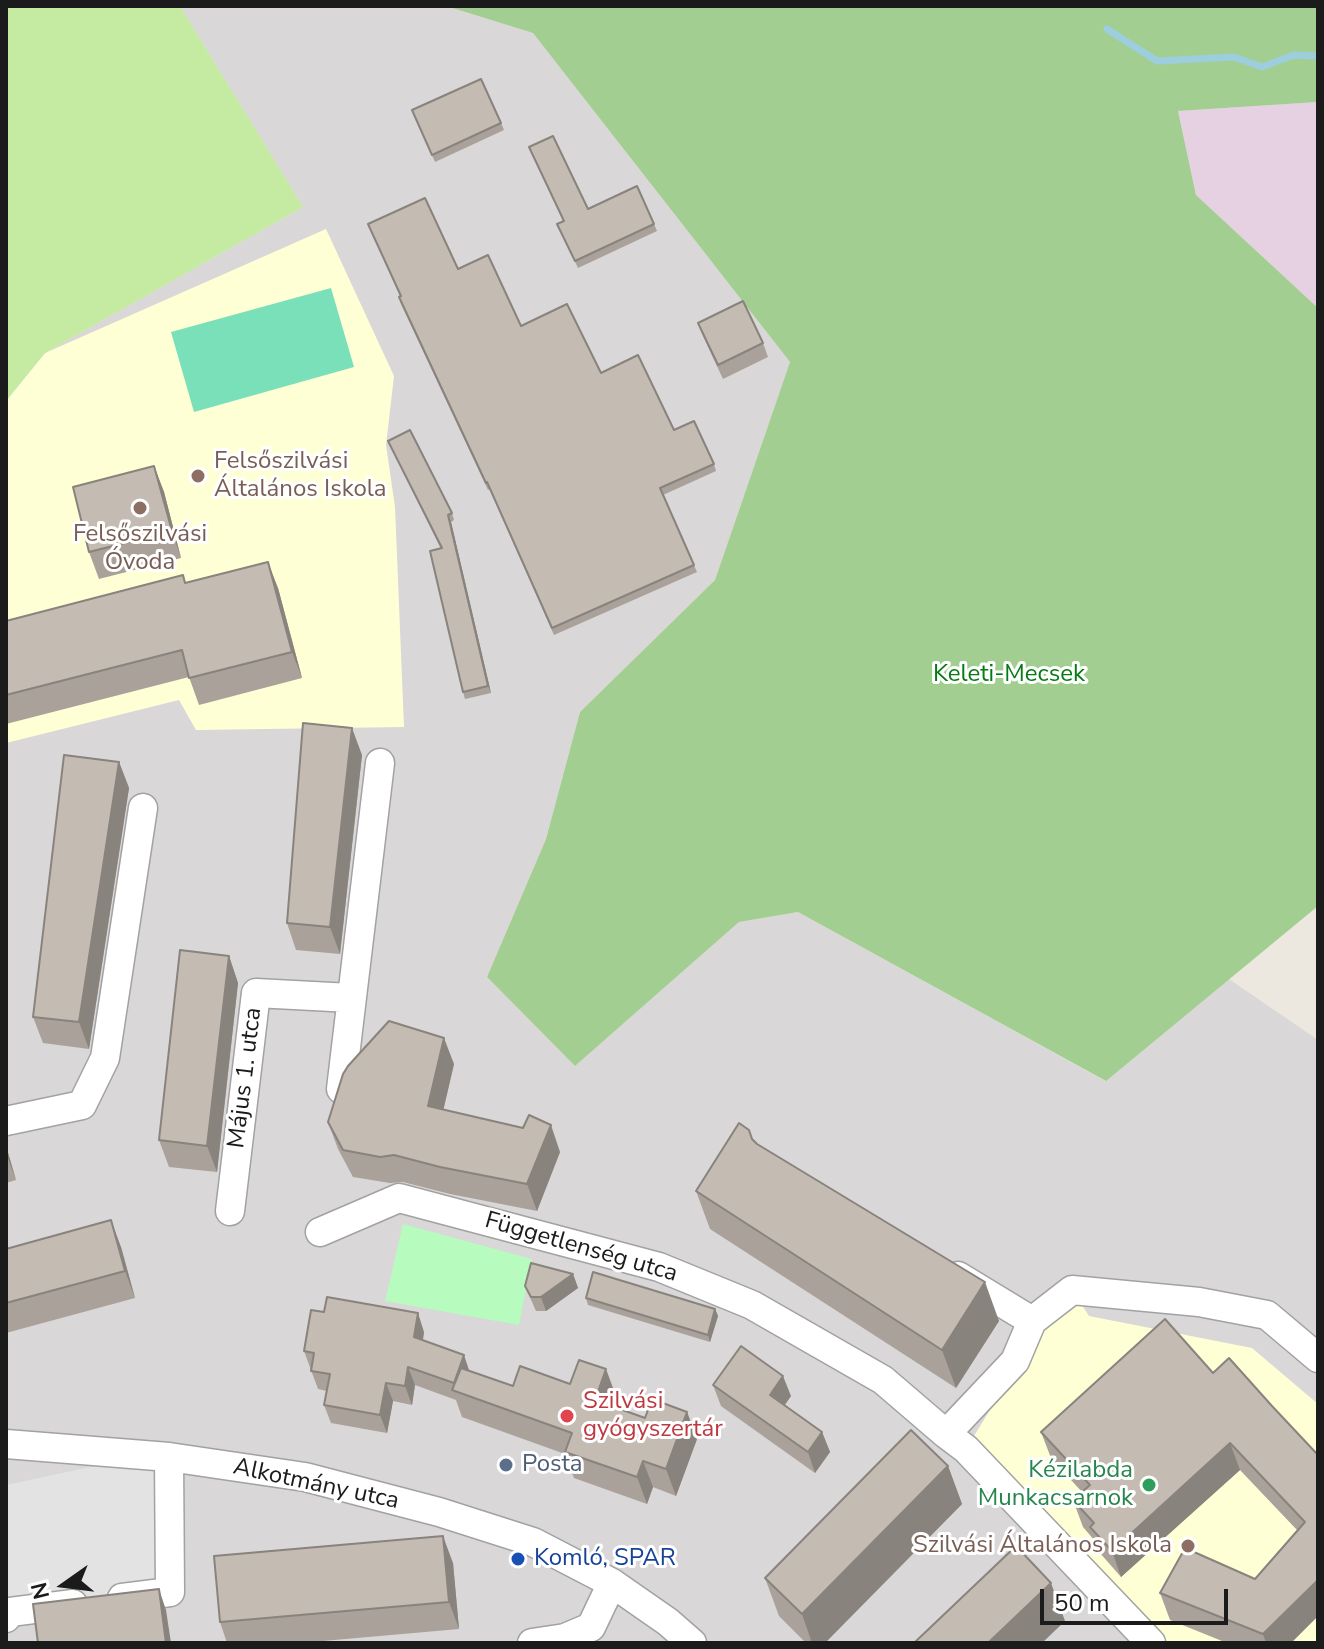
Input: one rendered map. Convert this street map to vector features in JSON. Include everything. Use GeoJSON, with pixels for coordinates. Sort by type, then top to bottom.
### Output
{"type":"FeatureCollection","features":[{"type":"Feature","properties":{"kind":"street"},"geometry":{"type":"LineString","coordinates":[[341,1089],[380,763]]}},
{"type":"Feature","properties":{"kind":"street"},"geometry":{"type":"LineString","coordinates":[[6,1121],[82,1105],[105,1058],[143,808]]}},
{"type":"Feature","properties":{"kind":"street","name":"Május 1. utca"},"geometry":{"type":"LineString","coordinates":[[230,1211],[256,993],[351,998]]}},
{"type":"Feature","properties":{"kind":"street","name":"Függetlenség utca"},"geometry":{"type":"LineString","coordinates":[[320,1232],[399,1198],[659,1267],[752,1305],[883,1380],[966,1449],[1151,1643]]}},
{"type":"Feature","properties":{"kind":"street"},"geometry":{"type":"LineString","coordinates":[[939,1264],[1032,1321]]}},
{"type":"Feature","properties":{"kind":"street"},"geometry":{"type":"LineString","coordinates":[[946,1434],[1015,1361],[1032,1321],[1072,1290],[1199,1302],[1267,1315],[1318,1358]]}},
{"type":"Feature","properties":{"kind":"street","name":"Alkotmány utca"},"geometry":{"type":"LineString","coordinates":[[6,1444],[169,1457],[305,1477],[439,1512],[533,1542],[612,1583],[692,1643]]}},
{"type":"Feature","properties":{"kind":"street"},"geometry":{"type":"LineString","coordinates":[[6,1618],[10,1612],[25,1609],[170,1592],[169,1457]]}},
{"type":"Feature","properties":{"kind":"street"},"geometry":{"type":"LineString","coordinates":[[532,1643],[565,1638],[591,1627],[612,1583]]}},
{"type":"Feature","properties":{"kind":"shaded area"},"geometry":{"type":"Polygon","coordinates":[[[180,6],[446,6],[533,33],[790,362],[715,580],[580,712],[546,839],[487,977],[575,1066],[739,922],[798,912],[1105,1081],[1229,979],[1318,1040],[1318,1643],[6,1643],[6,401],[45,353],[303,207],[180,6]]]}},
{"type":"Feature","properties":{"kind":"shaded area"},"geometry":{"type":"Polygon","coordinates":[[[1318,102],[1318,308],[1196,195],[1178,111],[1318,102]]]}},
{"type":"Feature","properties":{"kind":"shaded area","name":"Felsőszilvási Általános Iskola"},"geometry":{"type":"Polygon","coordinates":[[[326,229],[394,376],[386,445],[395,507],[404,727],[196,730],[179,700],[6,743],[6,401],[45,353],[326,229]]]}},
{"type":"Feature","properties":{"kind":"shaded area","name":"Szilvási Általános Iskola"},"geometry":{"type":"Polygon","coordinates":[[[1072,1290],[1089,1316],[1252,1348],[1318,1404],[1318,1643],[1151,1643],[966,1449],[1017,1366],[1072,1290]]]}},
{"type":"Feature","properties":{"kind":"shaded area"},"geometry":{"type":"Polygon","coordinates":[[[142,1456],[169,1457],[170,1592],[6,1610],[6,1485],[142,1456]]]}},
{"type":"Feature","properties":{"kind":"green space"},"geometry":{"type":"Polygon","coordinates":[[[6,6],[180,6],[303,207],[45,353],[6,401],[6,6]]]}},
{"type":"Feature","properties":{"kind":"green space","name":"Keleti-Mecsek"},"geometry":{"type":"Polygon","coordinates":[[[446,6],[1318,6],[1318,102],[1178,111],[1196,195],[1318,308],[1318,906],[1106,1081],[798,912],[739,922],[575,1066],[487,977],[546,839],[580,712],[715,580],[790,362],[533,33],[446,6]]]}},
{"type":"Feature","properties":{"kind":"green space"},"geometry":{"type":"Polygon","coordinates":[[[331,288],[354,367],[194,412],[171,332],[331,288]]]}},
{"type":"Feature","properties":{"kind":"green space"},"geometry":{"type":"Polygon","coordinates":[[[403,1224],[532,1259],[519,1325],[385,1301],[403,1224]]]}},
{"type":"Feature","properties":{"kind":"building"},"geometry":{"type":"Polygon","coordinates":[[[481,79],[501,123],[432,155],[412,110],[481,79]]]}},
{"type":"Feature","properties":{"kind":"building"},"geometry":{"type":"Polygon","coordinates":[[[553,136],[588,209],[637,186],[654,224],[575,261],[557,224],[564,221],[529,147],[553,136]]]}},
{"type":"Feature","properties":{"kind":"building"},"geometry":{"type":"Polygon","coordinates":[[[425,198],[458,269],[488,255],[521,326],[567,304],[601,373],[638,355],[674,430],[694,421],[714,464],[660,488],[694,565],[552,628],[368,224],[425,198]]]}},
{"type":"Feature","properties":{"kind":"building"},"geometry":{"type":"Polygon","coordinates":[[[743,301],[763,343],[718,365],[698,323],[743,301]]]}},
{"type":"Feature","properties":{"kind":"building"},"geometry":{"type":"Polygon","coordinates":[[[410,430],[452,513],[448,515],[488,686],[463,692],[430,551],[442,548],[388,441],[410,430]]]}},
{"type":"Feature","properties":{"kind":"building"},"geometry":{"type":"Polygon","coordinates":[[[154,466],[172,531],[89,552],[73,487],[154,466]]]}},
{"type":"Feature","properties":{"kind":"building"},"geometry":{"type":"Polygon","coordinates":[[[268,562],[292,652],[189,678],[182,650],[6,695],[6,621],[183,575],[185,583],[268,562]]]}},
{"type":"Feature","properties":{"kind":"building"},"geometry":{"type":"Polygon","coordinates":[[[303,723],[352,728],[330,927],[287,923],[303,723]]]}},
{"type":"Feature","properties":{"kind":"building"},"geometry":{"type":"Polygon","coordinates":[[[64,755],[119,762],[79,1022],[33,1017],[64,755]]]}},
{"type":"Feature","properties":{"kind":"building"},"geometry":{"type":"Polygon","coordinates":[[[180,950],[229,956],[207,1146],[159,1140],[180,950]]]}},
{"type":"Feature","properties":{"kind":"building"},"geometry":{"type":"Polygon","coordinates":[[[389,1021],[444,1038],[428,1106],[523,1128],[529,1115],[551,1125],[527,1184],[394,1155],[380,1157],[343,1150],[328,1122],[343,1074],[389,1021]]]}},
{"type":"Feature","properties":{"kind":"building"},"geometry":{"type":"Polygon","coordinates":[[[739,1123],[749,1130],[757,1144],[985,1282],[942,1350],[696,1191],[739,1123]]]}},
{"type":"Feature","properties":{"kind":"building"},"geometry":{"type":"Polygon","coordinates":[[[111,1220],[125,1271],[6,1303],[6,1249],[111,1220]]]}},
{"type":"Feature","properties":{"kind":"building"},"geometry":{"type":"Polygon","coordinates":[[[531,1263],[573,1274],[541,1297],[531,1297],[525,1286],[531,1263]]]}},
{"type":"Feature","properties":{"kind":"building"},"geometry":{"type":"Polygon","coordinates":[[[593,1272],[715,1309],[708,1335],[586,1298],[593,1272]]]}},
{"type":"Feature","properties":{"kind":"building"},"geometry":{"type":"Polygon","coordinates":[[[327,1297],[418,1313],[414,1337],[464,1355],[454,1383],[408,1367],[405,1386],[386,1383],[380,1415],[324,1405],[330,1374],[311,1371],[314,1353],[304,1351],[311,1310],[324,1312],[327,1297]]]}},
{"type":"Feature","properties":{"kind":"building"},"geometry":{"type":"Polygon","coordinates":[[[1165,1319],[1213,1373],[1229,1358],[1318,1455],[1318,1580],[1263,1634],[1160,1593],[1185,1548],[1255,1579],[1305,1522],[1230,1443],[1112,1551],[1090,1527],[1094,1523],[1073,1500],[1090,1485],[1041,1432],[1165,1319]]]}},
{"type":"Feature","properties":{"kind":"building"},"geometry":{"type":"Polygon","coordinates":[[[741,1346],[783,1376],[770,1395],[822,1432],[808,1452],[713,1385],[741,1346]]]}},
{"type":"Feature","properties":{"kind":"building"},"geometry":{"type":"Polygon","coordinates":[[[579,1360],[606,1369],[595,1400],[645,1418],[652,1399],[687,1412],[666,1469],[643,1461],[637,1477],[565,1452],[572,1433],[452,1390],[461,1368],[513,1386],[520,1366],[570,1384],[579,1360]]]}},
{"type":"Feature","properties":{"kind":"building"},"geometry":{"type":"Polygon","coordinates":[[[911,1430],[948,1466],[802,1614],[765,1578],[911,1430]]]}},
{"type":"Feature","properties":{"kind":"building"},"geometry":{"type":"Polygon","coordinates":[[[443,1536],[449,1602],[220,1622],[214,1556],[443,1536]]]}},
{"type":"Feature","properties":{"kind":"building"},"geometry":{"type":"Polygon","coordinates":[[[1016,1546],[1051,1583],[988,1643],[914,1643],[1016,1546]]]}},
{"type":"Feature","properties":{"kind":"building"},"geometry":{"type":"Polygon","coordinates":[[[159,1589],[166,1643],[38,1643],[33,1604],[159,1589]]]}},
{"type":"Feature","properties":{"kind":"waterway"},"geometry":{"type":"LineString","coordinates":[[1107,29],[1157,61],[1234,57],[1262,67],[1294,55],[1318,56]]}},
{"type":"Feature","properties":{"kind":"place","name":"Felsőszilvási Általános Iskola"},"geometry":{"type":"Point","coordinates":[198,476]}},
{"type":"Feature","properties":{"kind":"place","name":"Felsőszilvási Óvoda"},"geometry":{"type":"Point","coordinates":[140,508]}},
{"type":"Feature","properties":{"kind":"place","name":"Szilvási gyógyszertár"},"geometry":{"type":"Point","coordinates":[567,1416]}},
{"type":"Feature","properties":{"kind":"place","name":"Posta"},"geometry":{"type":"Point","coordinates":[506,1465]}},
{"type":"Feature","properties":{"kind":"place","name":"Kézilabda Munkacsarnok"},"geometry":{"type":"Point","coordinates":[1149,1485]}},
{"type":"Feature","properties":{"kind":"place","name":"Szilvási Általános Iskola"},"geometry":{"type":"Point","coordinates":[1188,1546]}},
{"type":"Feature","properties":{"kind":"place","name":"Komló, SPAR"},"geometry":{"type":"Point","coordinates":[518,1559]}}]}
